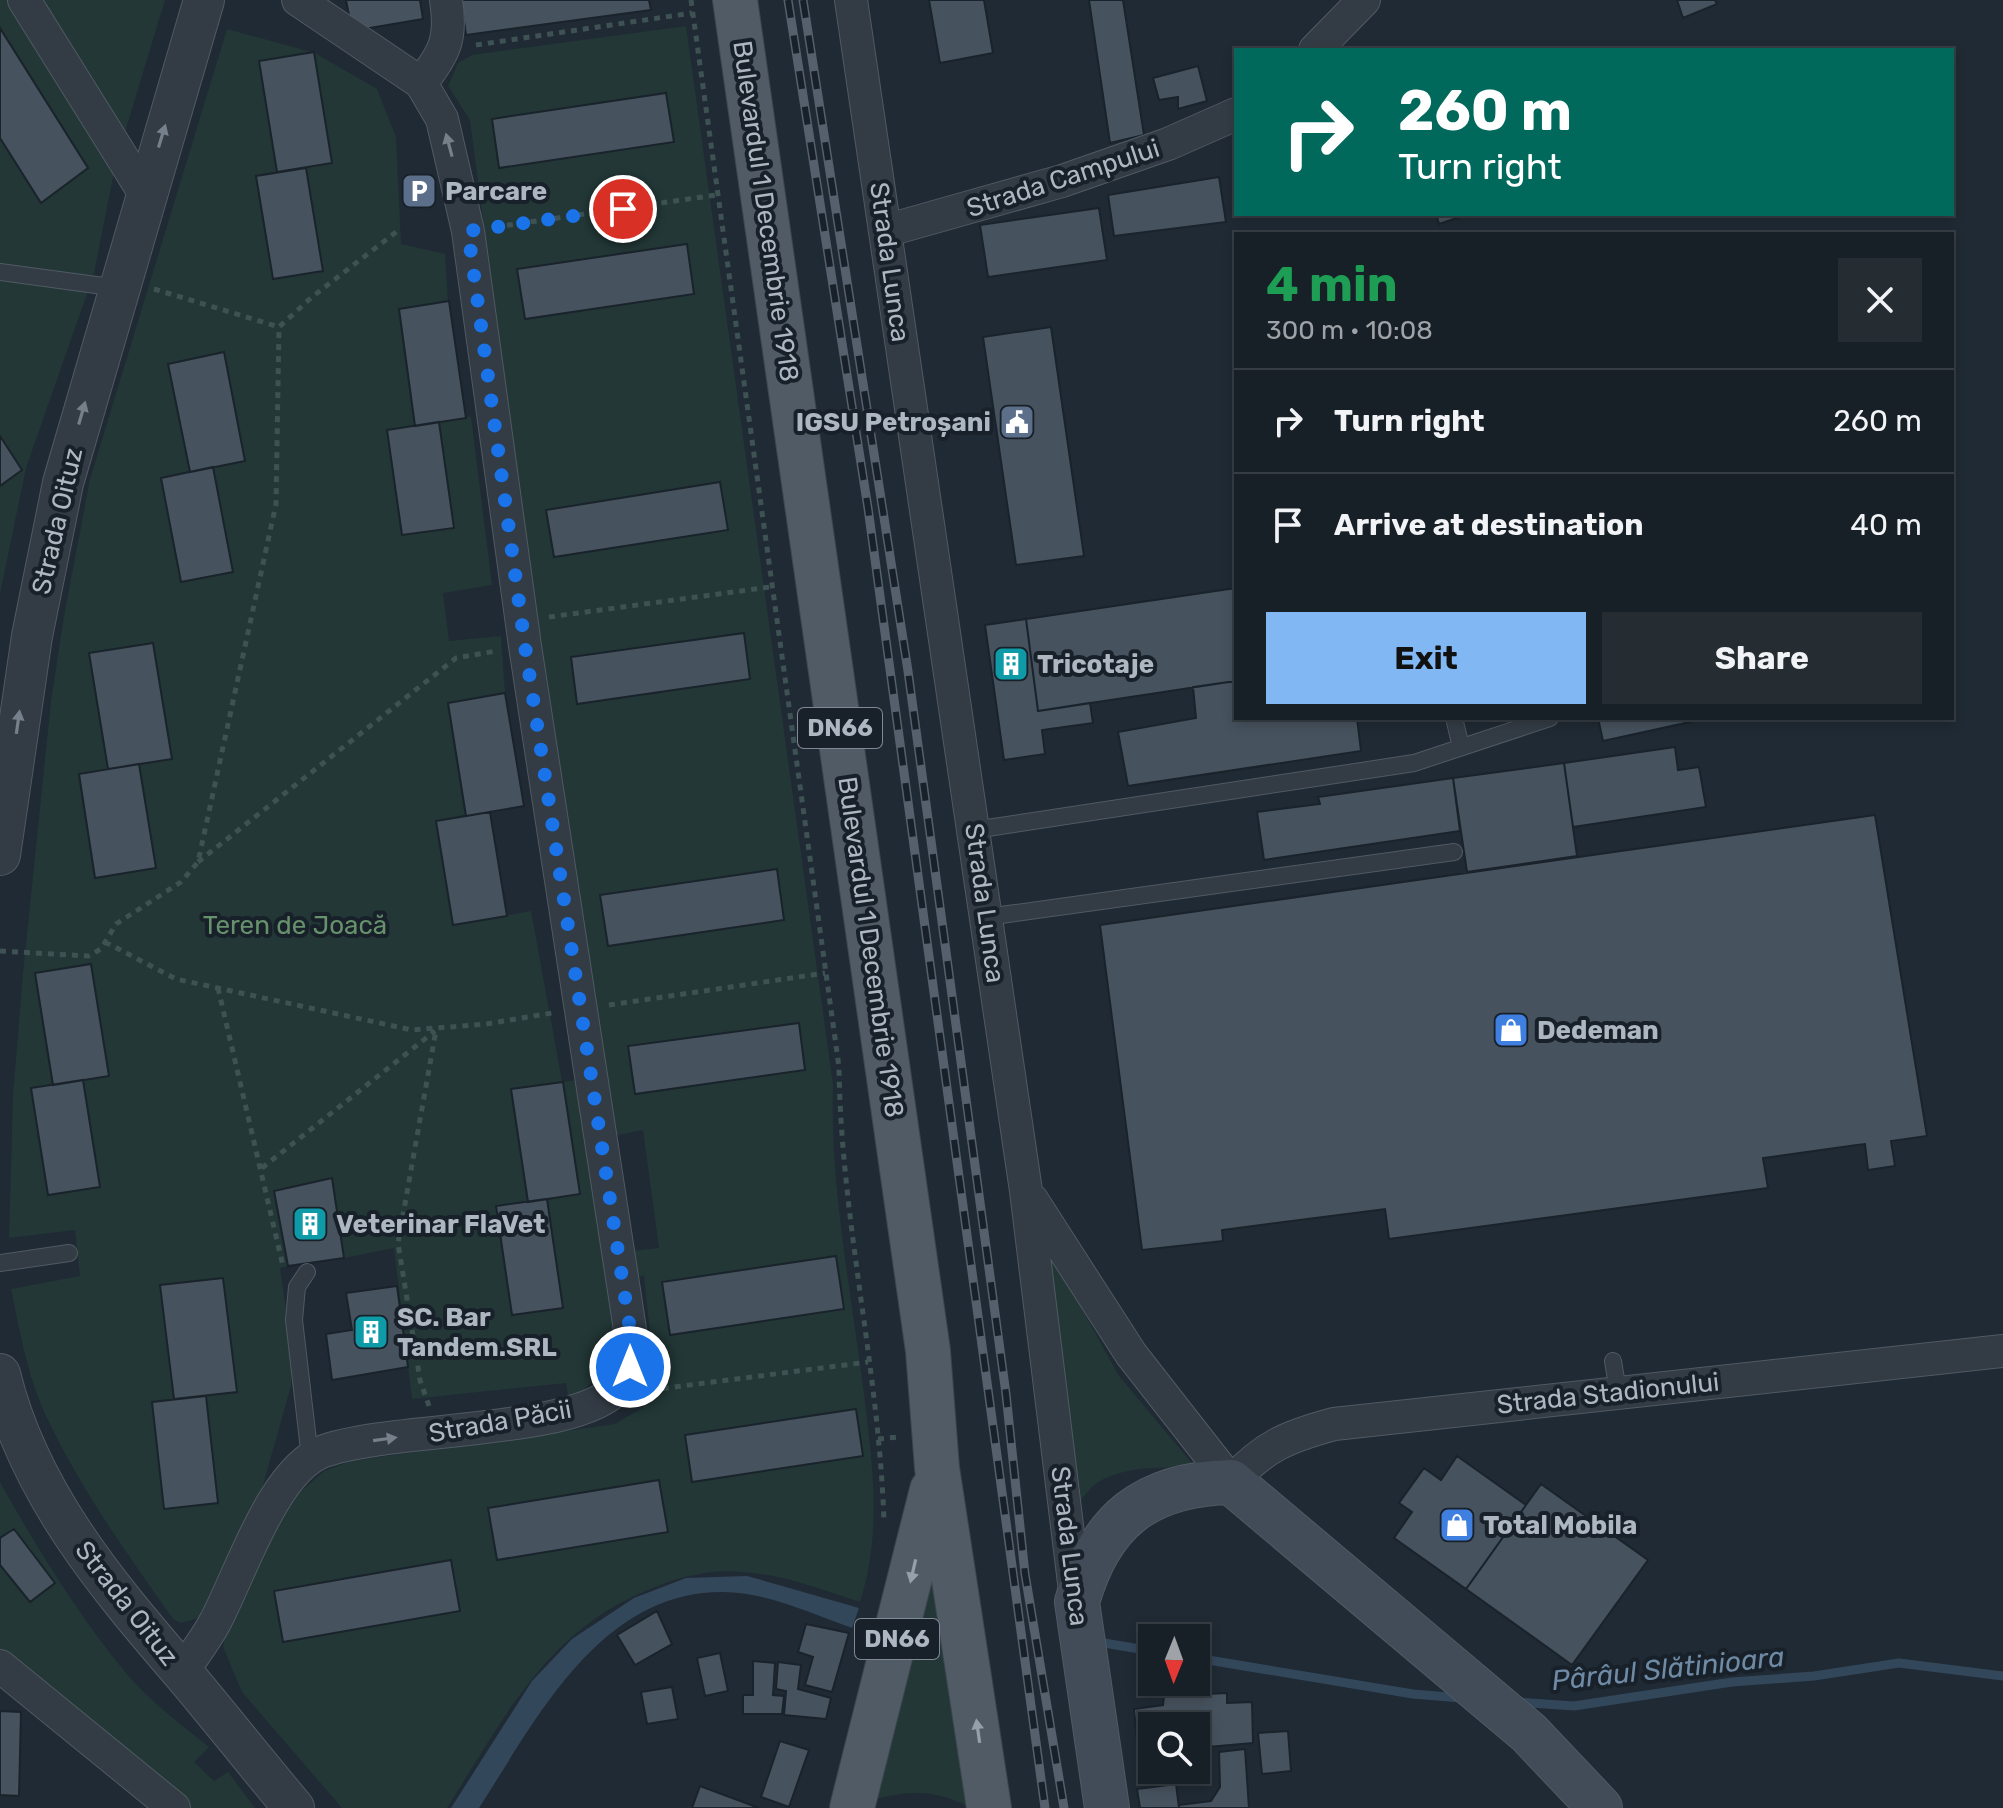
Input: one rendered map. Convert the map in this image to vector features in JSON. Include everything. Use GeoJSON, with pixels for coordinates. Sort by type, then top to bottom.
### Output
{"type":"FeatureCollection","features":[{"type":"Feature","properties":{"kind":"main road","name":"Bulevardul 1 Decembrie 1918"},"geometry":{"type":"LineString","coordinates":[[735,0],[928,1351],[937,1468],[989,1808]]}},
{"type":"Feature","properties":{"kind":"main road","name":"Bulevardul 1 Decembrie 1918"},"geometry":{"type":"LineString","coordinates":[[852,1808],[937,1468]]}},
{"type":"Feature","properties":{"kind":"main road"},"geometry":{"type":"LineString","coordinates":[[1077,1602],[1096,1548],[1132,1510],[1173,1488],[1231,1482],[1529,1733],[1600,1808]]}},
{"type":"Feature","properties":{"kind":"main road","name":"Strada Lunca"},"geometry":{"type":"LineString","coordinates":[[1077,1602],[1107,1808]]}},
{"type":"Feature","properties":{"kind":"street"},"geometry":{"type":"LineString","coordinates":[[24,0],[145,194]]}},
{"type":"Feature","properties":{"kind":"street","name":"Strada Oituz"},"geometry":{"type":"LineString","coordinates":[[0,855],[24,679],[63,483],[132,287],[145,194],[204,0]]}},
{"type":"Feature","properties":{"kind":"street"},"geometry":{"type":"LineString","coordinates":[[298,0],[421,83],[442,119],[468,231],[523,634],[633,1349],[624,1379]]}},
{"type":"Feature","properties":{"kind":"street"},"geometry":{"type":"LineString","coordinates":[[421,83],[444,50],[449,22],[446,0]]}},
{"type":"Feature","properties":{"kind":"street","name":"Strada Lunca"},"geometry":{"type":"LineString","coordinates":[[851,0],[1026,1191],[1077,1602]]}},
{"type":"Feature","properties":{"kind":"street"},"geometry":{"type":"LineString","coordinates":[[1317,48],[1364,0]]}},
{"type":"Feature","properties":{"kind":"street","name":"Strada Campului"},"geometry":{"type":"LineString","coordinates":[[885,231],[1062,181],[1168,144],[1234,115]]}},
{"type":"Feature","properties":{"kind":"street"},"geometry":{"type":"LineString","coordinates":[[1026,1191],[1131,1354],[1231,1482]]}},
{"type":"Feature","properties":{"kind":"street","name":"Strada Stadionului"},"geometry":{"type":"LineString","coordinates":[[1231,1482],[1258,1454],[1287,1437],[1334,1424],[1616,1376],[2003,1351]]}},
{"type":"Feature","properties":{"kind":"street","name":"Strada Oituz"},"geometry":{"type":"LineString","coordinates":[[0,1374],[28,1454],[69,1528],[124,1607],[294,1808]]}},
{"type":"Feature","properties":{"kind":"street","name":"Strada Păcii"},"geometry":{"type":"LineString","coordinates":[[310,1458],[352,1445],[571,1411],[601,1400],[624,1379]]}},
{"type":"Feature","properties":{"kind":"street"},"geometry":{"type":"LineString","coordinates":[[182,1672],[215,1623],[276,1501],[310,1458]]}},
{"type":"Feature","properties":{"kind":"street"},"geometry":{"type":"LineString","coordinates":[[0,1666],[174,1808]]}},
{"type":"Feature","properties":{"kind":"lane"},"geometry":{"type":"LineString","coordinates":[[0,272],[132,287]]}},
{"type":"Feature","properties":{"kind":"lane"},"geometry":{"type":"LineString","coordinates":[[1454,720],[1461,747]]}},
{"type":"Feature","properties":{"kind":"lane"},"geometry":{"type":"LineString","coordinates":[[974,830],[1414,763],[1544,720]]}},
{"type":"Feature","properties":{"kind":"lane"},"geometry":{"type":"LineString","coordinates":[[987,917],[1454,852]]}},
{"type":"Feature","properties":{"kind":"lane"},"geometry":{"type":"LineString","coordinates":[[0,1263],[69,1253]]}},
{"type":"Feature","properties":{"kind":"lane"},"geometry":{"type":"LineString","coordinates":[[307,1272],[297,1287],[294,1320],[310,1458]]}},
{"type":"Feature","properties":{"kind":"path"},"geometry":{"type":"LineString","coordinates":[[691,0],[839,1067],[842,1140],[878,1439],[885,1536]]}},
{"type":"Feature","properties":{"kind":"path"},"geometry":{"type":"LineString","coordinates":[[444,50],[692,13]]}},
{"type":"Feature","properties":{"kind":"path"},"geometry":{"type":"LineString","coordinates":[[468,231],[716,195]]}},
{"type":"Feature","properties":{"kind":"path"},"geometry":{"type":"LineString","coordinates":[[198,862],[276,504],[279,327],[312,297],[400,229]]}},
{"type":"Feature","properties":{"kind":"path"},"geometry":{"type":"LineString","coordinates":[[132,287],[279,327]]}},
{"type":"Feature","properties":{"kind":"path"},"geometry":{"type":"LineString","coordinates":[[0,951],[88,956],[105,942],[116,924],[181,882],[198,862],[456,658],[523,634],[770,587]]}},
{"type":"Feature","properties":{"kind":"path"},"geometry":{"type":"LineString","coordinates":[[105,942],[176,979],[412,1030],[436,1030],[826,973]]}},
{"type":"Feature","properties":{"kind":"path"},"geometry":{"type":"LineString","coordinates":[[218,988],[283,1266]]}},
{"type":"Feature","properties":{"kind":"path"},"geometry":{"type":"LineString","coordinates":[[262,1168],[436,1030]]}},
{"type":"Feature","properties":{"kind":"path"},"geometry":{"type":"LineString","coordinates":[[420,1380],[398,1243],[436,1030]]}},
{"type":"Feature","properties":{"kind":"path"},"geometry":{"type":"LineString","coordinates":[[624,1379],[660,1391],[868,1362]]}},
{"type":"Feature","properties":{"kind":"green space"},"geometry":{"type":"Polygon","coordinates":[[[0,0],[14,0],[116,162],[93,278],[0,266],[0,138],[41,203],[89,168],[0,27],[0,0]]]}},
{"type":"Feature","properties":{"kind":"green space"},"geometry":{"type":"Polygon","coordinates":[[[32,0],[165,0],[122,142],[32,0]]]}},
{"type":"Feature","properties":{"kind":"green space"},"geometry":{"type":"Polygon","coordinates":[[[686,26],[833,1084],[838,1198],[874,1495],[867,1575],[860,1602],[787,1579],[742,1572],[694,1575],[648,1590],[612,1608],[581,1629],[554,1654],[508,1711],[447,1808],[342,1808],[242,1692],[223,1647],[228,1620],[255,1574],[270,1532],[287,1504],[324,1471],[351,1461],[615,1424],[647,1405],[652,1352],[644,1275],[633,1279],[631,1251],[659,1248],[643,1130],[613,1136],[544,689],[470,120],[448,86],[458,63],[472,55],[686,26]]]}},
{"type":"Feature","properties":{"kind":"green space","name":"Teren de Joacă"},"geometry":{"type":"Polygon","coordinates":[[[227,29],[315,53],[377,89],[396,137],[401,244],[445,254],[448,301],[398,308],[414,425],[387,430],[401,535],[453,528],[439,423],[471,416],[492,585],[443,593],[449,641],[501,636],[505,694],[447,703],[465,815],[436,820],[453,925],[531,911],[562,1081],[512,1088],[528,1201],[496,1206],[512,1315],[563,1309],[548,1200],[579,1194],[563,1082],[577,1080],[614,1305],[613,1337],[601,1371],[569,1402],[566,1383],[412,1399],[394,1248],[344,1258],[332,1178],[275,1191],[288,1266],[280,1268],[291,1345],[291,1386],[252,1524],[209,1615],[181,1623],[173,1619],[122,1546],[61,1446],[35,1389],[11,1289],[80,1276],[75,1230],[9,1238],[13,1096],[51,701],[90,479],[227,29]],[[315,53],[259,61],[278,171],[255,175],[273,278],[323,272],[305,168],[332,163],[315,53]],[[224,352],[169,363],[190,471],[162,477],[182,581],[232,571],[213,467],[245,460],[224,352]],[[153,643],[90,652],[108,769],[78,774],[94,876],[156,868],[139,765],[172,758],[153,643]],[[90,964],[35,975],[52,1085],[31,1088],[49,1196],[100,1187],[82,1080],[109,1075],[90,964]]]}},
{"type":"Feature","properties":{"kind":"green space"},"geometry":{"type":"Polygon","coordinates":[[[0,278],[88,291],[26,468],[0,594],[0,486],[22,470],[0,436],[0,278]]]}},
{"type":"Feature","properties":{"kind":"green space"},"geometry":{"type":"Polygon","coordinates":[[[1048,1248],[1119,1376],[1196,1468],[1144,1469],[1105,1478],[1094,1485],[1073,1510],[1048,1248]]]}},
{"type":"Feature","properties":{"kind":"green space"},"geometry":{"type":"Polygon","coordinates":[[[0,1482],[59,1580],[108,1651],[145,1694],[209,1747],[194,1762],[214,1781],[228,1772],[255,1808],[188,1808],[0,1650],[0,1482]]]}},
{"type":"Feature","properties":{"kind":"green space"},"geometry":{"type":"Polygon","coordinates":[[[935,1557],[971,1808],[944,1797],[919,1793],[866,1802],[935,1557]]]}},
{"type":"Feature","properties":{"kind":"water"},"geometry":{"type":"Polygon","coordinates":[[[747,1576],[859,1608],[852,1628],[789,1605],[739,1593],[680,1597],[641,1613],[607,1637],[576,1667],[524,1737],[479,1808],[451,1808],[532,1681],[572,1639],[634,1598],[686,1578],[747,1576]]]}},
{"type":"Feature","properties":{"kind":"building"},"geometry":{"type":"Polygon","coordinates":[[[346,0],[420,0],[423,19],[352,31],[346,0]]]}},
{"type":"Feature","properties":{"kind":"building"},"geometry":{"type":"Polygon","coordinates":[[[461,0],[649,0],[651,10],[466,35],[461,0]]]}},
{"type":"Feature","properties":{"kind":"building"},"geometry":{"type":"Polygon","coordinates":[[[929,0],[984,0],[993,53],[940,63],[929,0]]]}},
{"type":"Feature","properties":{"kind":"building"},"geometry":{"type":"Polygon","coordinates":[[[1089,0],[1123,0],[1144,135],[1110,143],[1089,0]]]}},
{"type":"Feature","properties":{"kind":"building"},"geometry":{"type":"Polygon","coordinates":[[[1677,0],[1715,0],[1717,4],[1683,18],[1677,0]]]}},
{"type":"Feature","properties":{"kind":"building"},"geometry":{"type":"Polygon","coordinates":[[[0,28],[88,168],[41,203],[0,138],[0,28]]]}},
{"type":"Feature","properties":{"kind":"building"},"geometry":{"type":"Polygon","coordinates":[[[314,52],[332,163],[277,172],[259,61],[314,52]]]}},
{"type":"Feature","properties":{"kind":"building"},"geometry":{"type":"Polygon","coordinates":[[[1198,66],[1207,101],[1178,109],[1178,97],[1159,100],[1153,78],[1198,66]]]}},
{"type":"Feature","properties":{"kind":"building"},"geometry":{"type":"Polygon","coordinates":[[[666,93],[674,142],[499,168],[492,119],[666,93]]]}},
{"type":"Feature","properties":{"kind":"building"},"geometry":{"type":"Polygon","coordinates":[[[306,168],[323,271],[273,279],[256,176],[306,168]]]}},
{"type":"Feature","properties":{"kind":"building"},"geometry":{"type":"Polygon","coordinates":[[[1219,177],[1226,222],[1114,236],[1108,195],[1219,177]]]}},
{"type":"Feature","properties":{"kind":"building"},"geometry":{"type":"Polygon","coordinates":[[[1099,208],[1107,260],[988,277],[980,225],[1099,208]]]}},
{"type":"Feature","properties":{"kind":"building"},"geometry":{"type":"Polygon","coordinates":[[[1437,216],[1463,216],[1439,224],[1437,216]]]}},
{"type":"Feature","properties":{"kind":"building"},"geometry":{"type":"Polygon","coordinates":[[[687,244],[694,294],[525,319],[517,269],[687,244]]]}},
{"type":"Feature","properties":{"kind":"building"},"geometry":{"type":"Polygon","coordinates":[[[449,301],[466,418],[415,426],[399,309],[449,301]]]}},
{"type":"Feature","properties":{"kind":"building","name":"IGSU Petroșani"},"geometry":{"type":"Polygon","coordinates":[[[1051,327],[1084,556],[1016,565],[983,337],[1051,327]]]}},
{"type":"Feature","properties":{"kind":"building"},"geometry":{"type":"Polygon","coordinates":[[[224,352],[245,461],[190,472],[168,364],[224,352]]]}},
{"type":"Feature","properties":{"kind":"building"},"geometry":{"type":"Polygon","coordinates":[[[439,422],[454,528],[402,535],[387,430],[439,422]]]}},
{"type":"Feature","properties":{"kind":"building"},"geometry":{"type":"Polygon","coordinates":[[[0,436],[22,470],[0,486],[0,436]]]}},
{"type":"Feature","properties":{"kind":"building"},"geometry":{"type":"Polygon","coordinates":[[[213,467],[233,572],[181,582],[161,478],[213,467]]]}},
{"type":"Feature","properties":{"kind":"building"},"geometry":{"type":"Polygon","coordinates":[[[720,482],[728,530],[554,557],[546,510],[720,482]]]}},
{"type":"Feature","properties":{"kind":"building"},"geometry":{"type":"Polygon","coordinates":[[[1234,588],[1234,681],[1038,711],[1026,619],[1234,588]]]}},
{"type":"Feature","properties":{"kind":"building","name":"Tricotaje"},"geometry":{"type":"Polygon","coordinates":[[[1026,619],[1038,711],[1090,703],[1093,723],[1042,730],[1045,754],[1004,760],[985,625],[1026,619]]]}},
{"type":"Feature","properties":{"kind":"building"},"geometry":{"type":"Polygon","coordinates":[[[744,633],[750,679],[577,704],[571,657],[744,633]]]}},
{"type":"Feature","properties":{"kind":"building"},"geometry":{"type":"Polygon","coordinates":[[[153,643],[172,759],[108,769],[89,653],[153,643]]]}},
{"type":"Feature","properties":{"kind":"building"},"geometry":{"type":"Polygon","coordinates":[[[1234,681],[1234,720],[1357,720],[1361,751],[1128,786],[1118,732],[1196,718],[1193,687],[1234,681]]]}},
{"type":"Feature","properties":{"kind":"building"},"geometry":{"type":"Polygon","coordinates":[[[505,693],[524,806],[466,816],[448,703],[505,693]]]}},
{"type":"Feature","properties":{"kind":"building"},"geometry":{"type":"Polygon","coordinates":[[[1598,720],[1699,720],[1603,741],[1598,720]]]}},
{"type":"Feature","properties":{"kind":"building"},"geometry":{"type":"Polygon","coordinates":[[[1675,747],[1678,770],[1699,767],[1706,807],[1573,827],[1564,763],[1675,747]]]}},
{"type":"Feature","properties":{"kind":"building"},"geometry":{"type":"Polygon","coordinates":[[[1564,763],[1577,856],[1467,872],[1453,778],[1564,763]]]}},
{"type":"Feature","properties":{"kind":"building"},"geometry":{"type":"Polygon","coordinates":[[[139,764],[156,868],[95,878],[79,774],[139,764]]]}},
{"type":"Feature","properties":{"kind":"building"},"geometry":{"type":"Polygon","coordinates":[[[1453,778],[1460,831],[1264,860],[1257,812],[1320,804],[1318,797],[1453,778]]]}},
{"type":"Feature","properties":{"kind":"building"},"geometry":{"type":"Polygon","coordinates":[[[490,812],[507,916],[453,925],[436,821],[490,812]]]}},
{"type":"Feature","properties":{"kind":"building","name":"Dedeman"},"geometry":{"type":"Polygon","coordinates":[[[1875,815],[1927,1136],[1891,1141],[1895,1166],[1868,1170],[1865,1144],[1763,1158],[1768,1188],[1389,1239],[1385,1209],[1222,1230],[1223,1241],[1142,1250],[1100,925],[1875,815]]]}},
{"type":"Feature","properties":{"kind":"building"},"geometry":{"type":"Polygon","coordinates":[[[777,869],[784,920],[608,946],[600,895],[777,869]]]}},
{"type":"Feature","properties":{"kind":"building"},"geometry":{"type":"Polygon","coordinates":[[[91,964],[109,1076],[53,1085],[35,973],[91,964]]]}},
{"type":"Feature","properties":{"kind":"building"},"geometry":{"type":"Polygon","coordinates":[[[799,1023],[805,1070],[635,1094],[628,1046],[799,1023]]]}},
{"type":"Feature","properties":{"kind":"building"},"geometry":{"type":"Polygon","coordinates":[[[83,1080],[100,1187],[48,1195],[31,1088],[83,1080]]]}},
{"type":"Feature","properties":{"kind":"building"},"geometry":{"type":"Polygon","coordinates":[[[563,1082],[580,1194],[528,1202],[511,1089],[563,1082]]]}},
{"type":"Feature","properties":{"kind":"building","name":"Veterinar FlaVet"},"geometry":{"type":"Polygon","coordinates":[[[332,1178],[344,1258],[288,1266],[274,1191],[332,1178]]]}},
{"type":"Feature","properties":{"kind":"building"},"geometry":{"type":"Polygon","coordinates":[[[547,1199],[563,1308],[512,1315],[496,1206],[547,1199]]]}},
{"type":"Feature","properties":{"kind":"building"},"geometry":{"type":"Polygon","coordinates":[[[836,1256],[844,1309],[670,1335],[662,1282],[836,1256]]]}},
{"type":"Feature","properties":{"kind":"building"},"geometry":{"type":"Polygon","coordinates":[[[223,1278],[237,1392],[174,1399],[160,1285],[223,1278]]]}},
{"type":"Feature","properties":{"kind":"building","name":"SC. Bar Tandem.SRL"},"geometry":{"type":"Polygon","coordinates":[[[397,1286],[408,1367],[332,1380],[326,1334],[352,1330],[346,1293],[397,1286]]]}},
{"type":"Feature","properties":{"kind":"building"},"geometry":{"type":"Polygon","coordinates":[[[206,1396],[218,1503],[164,1509],[152,1402],[206,1396]]]}},
{"type":"Feature","properties":{"kind":"building"},"geometry":{"type":"Polygon","coordinates":[[[856,1409],[863,1456],[692,1482],[685,1435],[856,1409]]]}},
{"type":"Feature","properties":{"kind":"building","name":"Total Mobila"},"geometry":{"type":"Polygon","coordinates":[[[1457,1456],[1526,1505],[1466,1589],[1394,1538],[1412,1512],[1399,1503],[1424,1468],[1441,1480],[1457,1456]]]}},
{"type":"Feature","properties":{"kind":"building"},"geometry":{"type":"Polygon","coordinates":[[[659,1480],[668,1532],[497,1560],[488,1508],[659,1480]]]}},
{"type":"Feature","properties":{"kind":"building"},"geometry":{"type":"Polygon","coordinates":[[[1541,1484],[1648,1560],[1572,1665],[1466,1589],[1541,1484]]]}},
{"type":"Feature","properties":{"kind":"building"},"geometry":{"type":"Polygon","coordinates":[[[14,1529],[55,1583],[30,1602],[0,1565],[0,1538],[14,1529]]]}},
{"type":"Feature","properties":{"kind":"building"},"geometry":{"type":"Polygon","coordinates":[[[451,1560],[460,1611],[283,1642],[274,1591],[451,1560]]]}},
{"type":"Feature","properties":{"kind":"building"},"geometry":{"type":"Polygon","coordinates":[[[657,1611],[672,1644],[635,1665],[617,1635],[657,1611]]]}},
{"type":"Feature","properties":{"kind":"building"},"geometry":{"type":"Polygon","coordinates":[[[806,1624],[849,1633],[832,1692],[805,1685],[813,1657],[798,1652],[806,1624]]]}},
{"type":"Feature","properties":{"kind":"building"},"geometry":{"type":"Polygon","coordinates":[[[720,1653],[728,1691],[705,1696],[697,1658],[720,1653]]]}},
{"type":"Feature","properties":{"kind":"building"},"geometry":{"type":"Polygon","coordinates":[[[753,1661],[775,1663],[773,1695],[784,1696],[782,1714],[743,1714],[743,1695],[753,1695],[753,1661]]]}},
{"type":"Feature","properties":{"kind":"building"},"geometry":{"type":"Polygon","coordinates":[[[778,1662],[801,1665],[798,1689],[831,1698],[826,1719],[784,1715],[786,1691],[776,1689],[778,1662]]]}},
{"type":"Feature","properties":{"kind":"building"},"geometry":{"type":"Polygon","coordinates":[[[672,1687],[678,1719],[647,1724],[641,1692],[672,1687]]]}},
{"type":"Feature","properties":{"kind":"building"},"geometry":{"type":"Polygon","coordinates":[[[1227,1693],[1227,1703],[1252,1702],[1253,1743],[1210,1747],[1210,1712],[1138,1712],[1137,1740],[1134,1709],[1163,1705],[1164,1696],[1227,1693]]]}},
{"type":"Feature","properties":{"kind":"building"},"geometry":{"type":"Polygon","coordinates":[[[0,1711],[21,1712],[19,1796],[0,1795],[0,1711]]]}},
{"type":"Feature","properties":{"kind":"building"},"geometry":{"type":"Polygon","coordinates":[[[1288,1731],[1291,1771],[1262,1774],[1258,1733],[1288,1731]]]}},
{"type":"Feature","properties":{"kind":"building"},"geometry":{"type":"Polygon","coordinates":[[[780,1741],[809,1750],[789,1807],[761,1797],[780,1741]]]}},
{"type":"Feature","properties":{"kind":"building"},"geometry":{"type":"Polygon","coordinates":[[[1245,1749],[1249,1808],[1179,1808],[1179,1805],[1211,1801],[1220,1787],[1219,1752],[1245,1749]]]}},
{"type":"Feature","properties":{"kind":"building"},"geometry":{"type":"Polygon","coordinates":[[[1176,1784],[1179,1808],[1140,1808],[1137,1789],[1176,1784]]]}},
{"type":"Feature","properties":{"kind":"building"},"geometry":{"type":"Polygon","coordinates":[[[700,1786],[759,1808],[692,1808],[700,1786]]]}},
{"type":"Feature","properties":{"kind":"waterway","name":"Pârâul Slătinioara"},"geometry":{"type":"LineString","coordinates":[[1098,1642],[1138,1649]]}},
{"type":"Feature","properties":{"kind":"waterway","name":"Pârâul Slătinioara"},"geometry":{"type":"LineString","coordinates":[[1210,1660],[1413,1694],[1461,1698]]}},
{"type":"Feature","properties":{"kind":"waterway","name":"Pârâul Slătinioara"},"geometry":{"type":"LineString","coordinates":[[1516,1702],[1574,1706],[1732,1682],[1814,1676],[1899,1663],[2003,1676]]}},
{"type":"Feature","properties":{"kind":"railway"},"geometry":{"type":"LineString","coordinates":[[788,0],[868,508],[1045,1808]]}},
{"type":"Feature","properties":{"kind":"railway"},"geometry":{"type":"LineString","coordinates":[[803,0],[908,671],[1006,1394],[1025,1574],[1064,1808]]}},
{"type":"Feature","properties":{"kind":"place","name":"Parcare"},"geometry":{"type":"Point","coordinates":[419,191]}},
{"type":"Feature","properties":{"kind":"place","name":"IGSU Petroșani"},"geometry":{"type":"Point","coordinates":[1017,422]}},
{"type":"Feature","properties":{"kind":"place","name":"Tricotaje"},"geometry":{"type":"Point","coordinates":[1011,664]}},
{"type":"Feature","properties":{"kind":"place","name":"Dedeman"},"geometry":{"type":"Point","coordinates":[1511,1030]}},
{"type":"Feature","properties":{"kind":"place","name":"Veterinar FlaVet"},"geometry":{"type":"Point","coordinates":[310,1224]}},
{"type":"Feature","properties":{"kind":"place","name":"SC. Bar Tandem.SRL"},"geometry":{"type":"Point","coordinates":[371,1332]}},
{"type":"Feature","properties":{"kind":"place","name":"Total Mobila"},"geometry":{"type":"Point","coordinates":[1457,1525]}},
{"type":"Feature","properties":{"kind":"route"},"geometry":{"type":"LineString","coordinates":[[623,209],[468,231],[525,646],[633,1349],[630,1367]]}}]}
